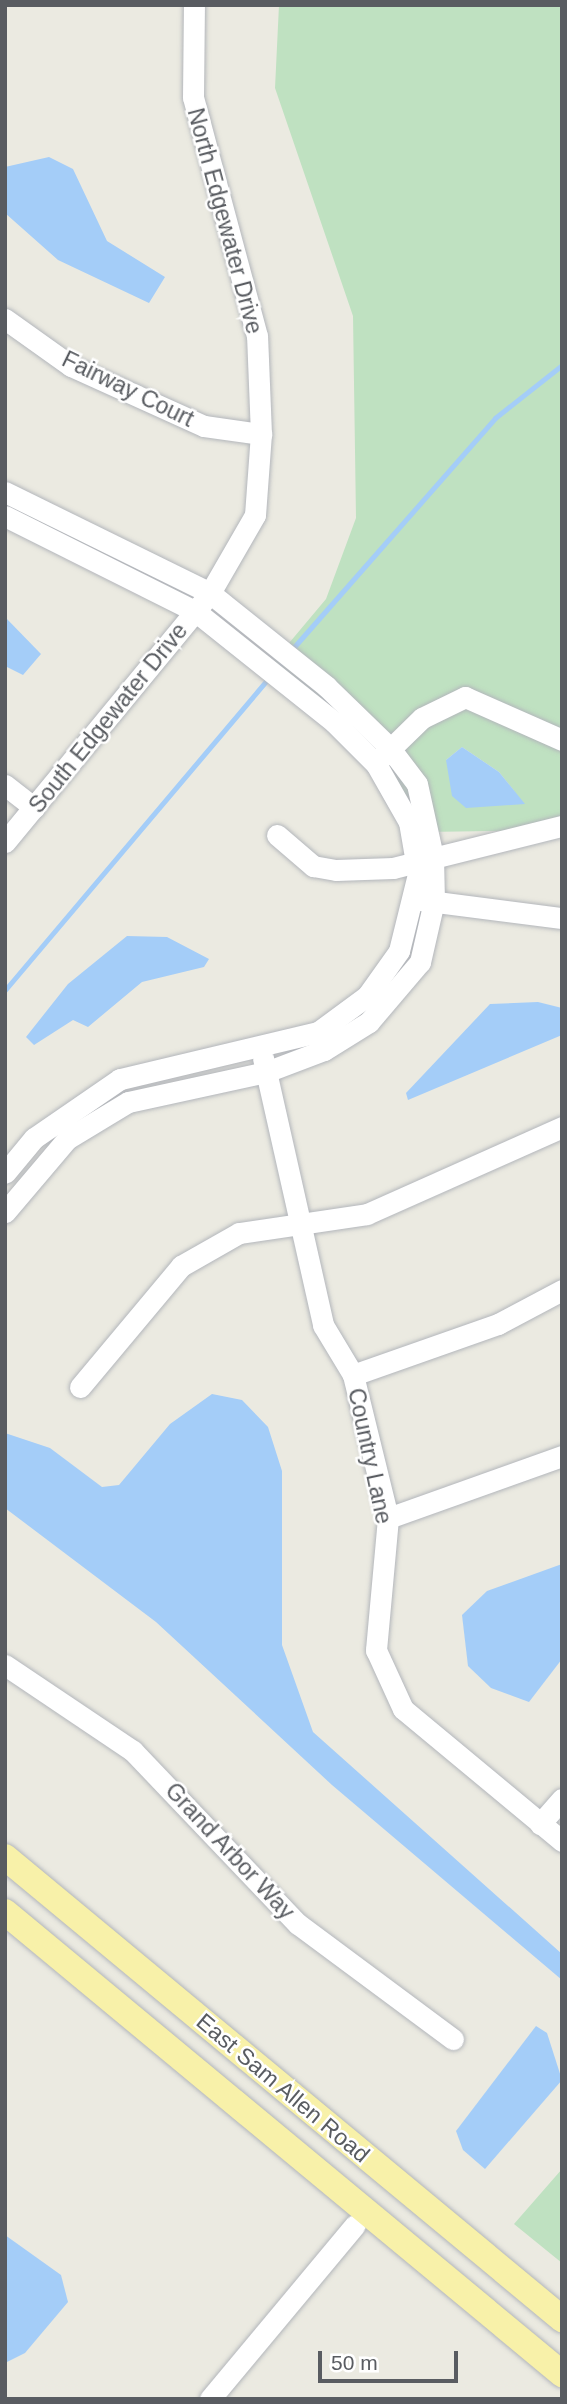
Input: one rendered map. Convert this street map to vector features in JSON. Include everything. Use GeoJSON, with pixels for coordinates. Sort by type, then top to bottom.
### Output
{"type":"FeatureCollection","features":[{"type":"Feature","properties":{"kind":"main road","name":"East Sam Allen Road"},"geometry":{"type":"LineString","coordinates":[[5,1857],[562,2319]]}},
{"type":"Feature","properties":{"kind":"main road"},"geometry":{"type":"LineString","coordinates":[[5,1912],[562,2374]]}},
{"type":"Feature","properties":{"kind":"street","name":"North Edgewater Drive"},"geometry":{"type":"LineString","coordinates":[[194,5],[193,97],[257,336],[261,434],[254,515],[210,593]]}},
{"type":"Feature","properties":{"kind":"street","name":"Fairway Court"},"geometry":{"type":"LineString","coordinates":[[5,319],[71,366],[204,426],[261,434]]}},
{"type":"Feature","properties":{"kind":"street"},"geometry":{"type":"LineString","coordinates":[[5,492],[210,593],[326,686],[383,756]]}},
{"type":"Feature","properties":{"kind":"street"},"geometry":{"type":"LineString","coordinates":[[5,516],[195,611],[313,705],[383,756],[416,784],[425,859],[420,962],[369,1022],[324,1050],[266,1072],[128,1102],[67,1139],[5,1212]]}},
{"type":"Feature","properties":{"kind":"street","name":"South Edgewater Drive"},"geometry":{"type":"LineString","coordinates":[[5,842],[210,593]]}},
{"type":"Feature","properties":{"kind":"street"},"geometry":{"type":"LineString","coordinates":[[313,705],[326,686]]}},
{"type":"Feature","properties":{"kind":"street"},"geometry":{"type":"LineString","coordinates":[[383,756],[422,718],[465,697],[562,740]]}},
{"type":"Feature","properties":{"kind":"street"},"geometry":{"type":"LineString","coordinates":[[5,785],[34,808]]}},
{"type":"Feature","properties":{"kind":"street"},"geometry":{"type":"LineString","coordinates":[[277,835],[313,866],[336,870],[425,859],[562,826]]}},
{"type":"Feature","properties":{"kind":"street"},"geometry":{"type":"LineString","coordinates":[[425,900],[562,918]]}},
{"type":"Feature","properties":{"kind":"street"},"geometry":{"type":"LineString","coordinates":[[5,1173],[34,1138],[120,1079],[318,1032],[367,996],[399,951],[425,900]]}},
{"type":"Feature","properties":{"kind":"street","name":"Country Lane"},"geometry":{"type":"LineString","coordinates":[[261,1047],[305,1226],[323,1325],[353,1375],[388,1518],[376,1650],[403,1709],[562,1841]]}},
{"type":"Feature","properties":{"kind":"street"},"geometry":{"type":"LineString","coordinates":[[80,1387],[181,1266],[239,1233],[305,1226],[367,1214],[562,1127]]}},
{"type":"Feature","properties":{"kind":"street"},"geometry":{"type":"LineString","coordinates":[[353,1375],[498,1324],[562,1290]]}},
{"type":"Feature","properties":{"kind":"street"},"geometry":{"type":"LineString","coordinates":[[388,1518],[562,1456]]}},
{"type":"Feature","properties":{"kind":"street","name":"Grand Arbor Way"},"geometry":{"type":"LineString","coordinates":[[5,1665],[133,1751],[298,1924],[453,2039]]}},
{"type":"Feature","properties":{"kind":"street"},"geometry":{"type":"LineString","coordinates":[[541,1824],[562,1799]]}},
{"type":"Feature","properties":{"kind":"street"},"geometry":{"type":"LineString","coordinates":[[210,2399],[355,2225]]}},
{"type":"Feature","properties":{"kind":"green space"},"geometry":{"type":"Polygon","coordinates":[[[279,5],[562,5],[562,830],[424,832],[274,661],[326,599],[356,518],[353,316],[275,88],[279,5]],[[462,747],[446,760],[515,792],[499,772],[462,747]]]}},
{"type":"Feature","properties":{"kind":"green space"},"geometry":{"type":"Polygon","coordinates":[[[562,2169],[561,2242],[562,2263],[514,2224],[562,2169]]]}},
{"type":"Feature","properties":{"kind":"water"},"geometry":{"type":"Polygon","coordinates":[[[49,157],[73,169],[107,241],[165,277],[149,303],[58,260],[5,213],[5,167],[49,157]]]}},
{"type":"Feature","properties":{"kind":"water"},"geometry":{"type":"Polygon","coordinates":[[[5,617],[41,654],[23,675],[5,666],[5,617]]]}},
{"type":"Feature","properties":{"kind":"water"},"geometry":{"type":"Polygon","coordinates":[[[462,747],[499,772],[525,804],[466,808],[452,796],[446,760],[462,747]]]}},
{"type":"Feature","properties":{"kind":"water"},"geometry":{"type":"Polygon","coordinates":[[[127,936],[167,937],[209,959],[204,967],[142,982],[88,1027],[73,1020],[34,1045],[26,1037],[68,984],[127,936]]]}},
{"type":"Feature","properties":{"kind":"water"},"geometry":{"type":"Polygon","coordinates":[[[538,1002],[562,1008],[562,1035],[408,1100],[406,1093],[490,1004],[538,1002]]]}},
{"type":"Feature","properties":{"kind":"water"},"geometry":{"type":"Polygon","coordinates":[[[212,1394],[242,1400],[268,1427],[282,1471],[282,1645],[313,1732],[562,1954],[562,1980],[332,1785],[156,1622],[5,1508],[5,1433],[50,1448],[102,1487],[119,1485],[170,1424],[212,1394]]]}},
{"type":"Feature","properties":{"kind":"water"},"geometry":{"type":"Polygon","coordinates":[[[562,1564],[562,1659],[529,1702],[491,1688],[468,1666],[462,1615],[487,1591],[562,1564]]]}},
{"type":"Feature","properties":{"kind":"water"},"geometry":{"type":"Polygon","coordinates":[[[536,2026],[547,2033],[562,2080],[485,2169],[463,2150],[456,2131],[536,2026]]]}},
{"type":"Feature","properties":{"kind":"water"},"geometry":{"type":"Polygon","coordinates":[[[5,2235],[61,2275],[68,2302],[25,2353],[5,2363],[5,2235]]]}},
{"type":"Feature","properties":{"kind":"waterway"},"geometry":{"type":"LineString","coordinates":[[294,647],[495,418],[562,365]]}},
{"type":"Feature","properties":{"kind":"waterway"},"geometry":{"type":"LineString","coordinates":[[5,990],[266,681]]}}]}
